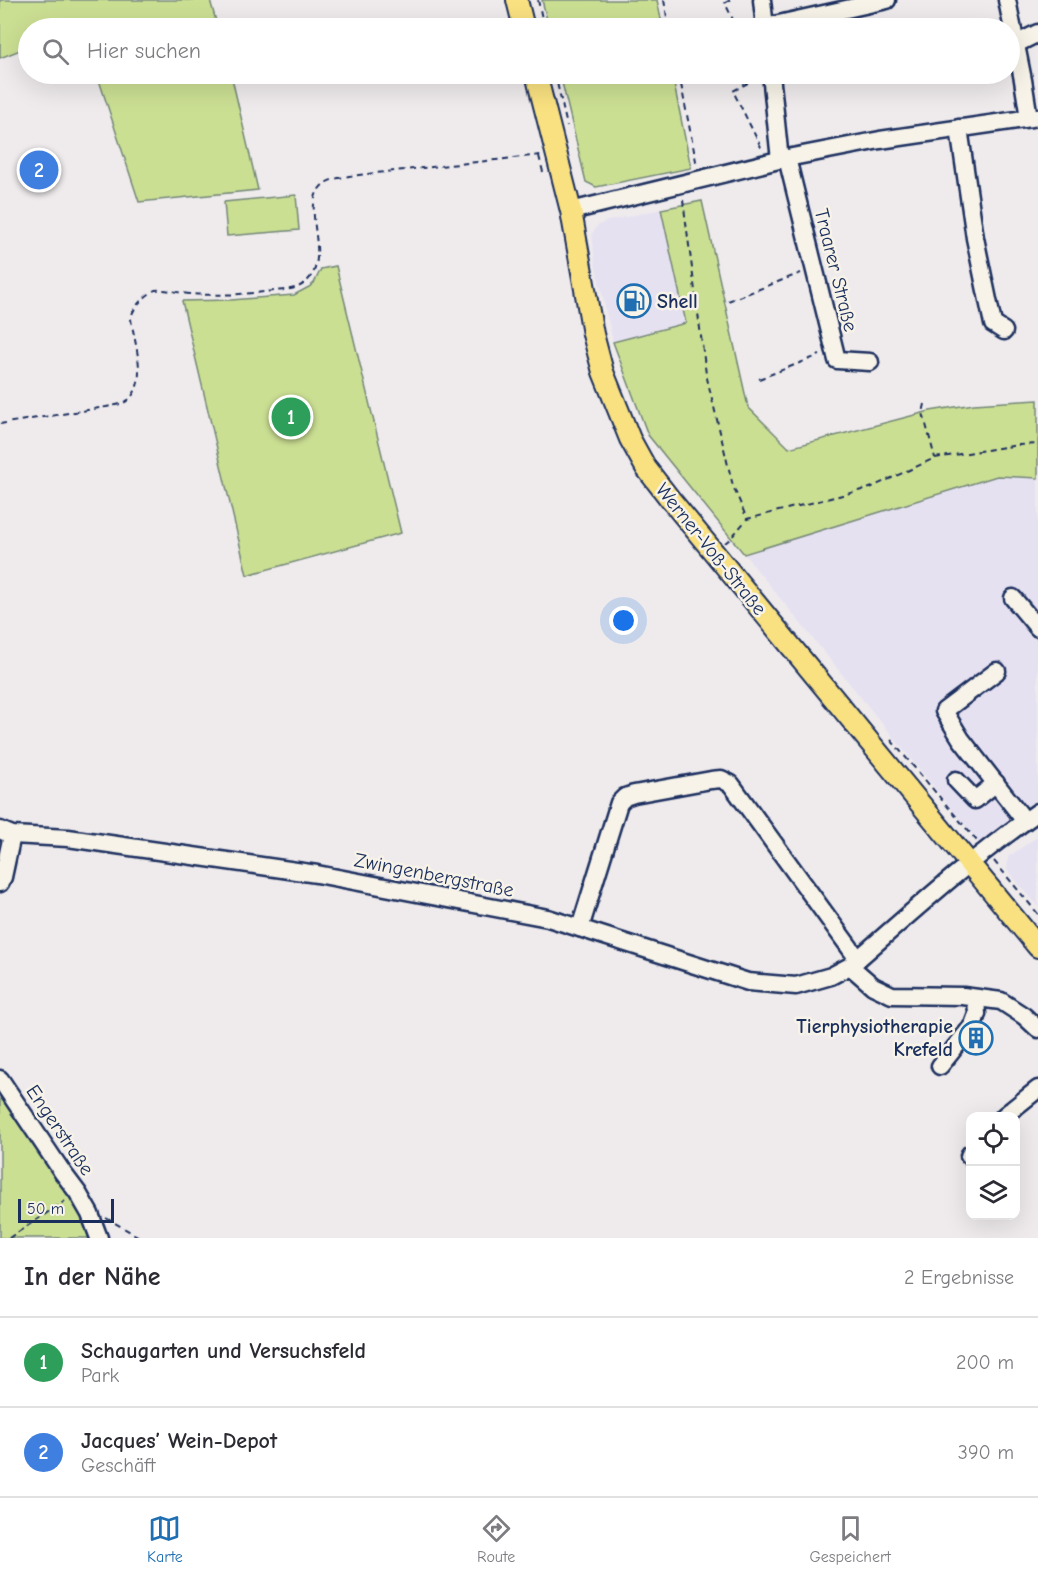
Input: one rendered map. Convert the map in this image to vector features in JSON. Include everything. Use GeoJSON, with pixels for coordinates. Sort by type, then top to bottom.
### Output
{"type":"FeatureCollection","features":[{"type":"Feature","properties":{"kind":"main road"},"geometry":{"type":"LineString","coordinates":[[517,0],[522,18]]}},
{"type":"Feature","properties":{"kind":"main road","name":"Werner-Voß-Straße"},"geometry":{"type":"LineString","coordinates":[[539,84],[571,211],[593,334],[603,372],[625,429],[646,468],[1038,947]]}},
{"type":"Feature","properties":{"kind":"street"},"geometry":{"type":"LineString","coordinates":[[762,0],[764,18]]}},
{"type":"Feature","properties":{"kind":"street"},"geometry":{"type":"LineString","coordinates":[[809,18],[887,0]]}},
{"type":"Feature","properties":{"kind":"street"},"geometry":{"type":"LineString","coordinates":[[1007,0],[1011,18]]}},
{"type":"Feature","properties":{"kind":"street"},"geometry":{"type":"LineString","coordinates":[[1020,42],[1038,33]]}},
{"type":"Feature","properties":{"kind":"street"},"geometry":{"type":"LineString","coordinates":[[571,211],[700,180],[782,155],[1034,118],[1020,60]]}},
{"type":"Feature","properties":{"kind":"street","name":"Traarer Straße"},"geometry":{"type":"LineString","coordinates":[[767,84],[782,155],[837,360],[870,362]]}},
{"type":"Feature","properties":{"kind":"street"},"geometry":{"type":"LineString","coordinates":[[959,128],[975,238],[993,324],[1004,331]]}},
{"type":"Feature","properties":{"kind":"street"},"geometry":{"type":"LineString","coordinates":[[1013,598],[1038,628]]}},
{"type":"Feature","properties":{"kind":"street"},"geometry":{"type":"LineString","coordinates":[[997,671],[944,711],[961,739],[996,783],[1032,817]]}},
{"type":"Feature","properties":{"kind":"street"},"geometry":{"type":"LineString","coordinates":[[580,928],[619,803],[625,797],[634,794],[721,779],[731,784],[873,986],[892,995],[963,996],[1001,1001],[1024,1016],[1038,1029]]}},
{"type":"Feature","properties":{"kind":"street"},"geometry":{"type":"LineString","coordinates":[[956,780],[975,800],[996,783]]}},
{"type":"Feature","properties":{"kind":"street","name":"Zwingenbergstraße"},"geometry":{"type":"LineString","coordinates":[[6,833],[68,838],[317,874],[548,918],[748,982],[796,986],[831,976],[854,962],[968,863],[1032,817]]}},
{"type":"Feature","properties":{"kind":"street"},"geometry":{"type":"LineString","coordinates":[[0,883],[6,833]]}},
{"type":"Feature","properties":{"kind":"street"},"geometry":{"type":"LineString","coordinates":[[940,1066],[973,1025],[977,1014],[976,998]]}},
{"type":"Feature","properties":{"kind":"street","name":"Engerstraße"},"geometry":{"type":"LineString","coordinates":[[0,1079],[78,1193],[90,1214],[99,1238]]}},
{"type":"Feature","properties":{"kind":"street"},"geometry":{"type":"LineString","coordinates":[[1009,1112],[1038,1089]]}},
{"type":"Feature","properties":{"kind":"path"},"geometry":{"type":"LineString","coordinates":[[538,0],[542,18]]}},
{"type":"Feature","properties":{"kind":"path"},"geometry":{"type":"LineString","coordinates":[[664,0],[667,18]]}},
{"type":"Feature","properties":{"kind":"path"},"geometry":{"type":"LineString","coordinates":[[730,0],[724,3],[732,18]]}},
{"type":"Feature","properties":{"kind":"path"},"geometry":{"type":"LineString","coordinates":[[557,84],[567,127]]}},
{"type":"Feature","properties":{"kind":"path"},"geometry":{"type":"LineString","coordinates":[[680,84],[700,180]]}},
{"type":"Feature","properties":{"kind":"path"},"geometry":{"type":"LineString","coordinates":[[747,84],[733,91],[761,147],[782,155]]}},
{"type":"Feature","properties":{"kind":"path"},"geometry":{"type":"LineString","coordinates":[[0,424],[106,407],[128,400],[136,389],[139,378],[132,313],[137,305],[154,290],[225,295],[288,290],[302,285],[312,275],[317,263],[314,202],[316,195],[323,185],[333,180],[350,176],[539,156],[556,152]]}},
{"type":"Feature","properties":{"kind":"path"},"geometry":{"type":"LineString","coordinates":[[680,185],[706,374],[733,486],[747,519]]}},
{"type":"Feature","properties":{"kind":"path"},"geometry":{"type":"LineString","coordinates":[[728,301],[814,268]]}},
{"type":"Feature","properties":{"kind":"path"},"geometry":{"type":"LineString","coordinates":[[759,379],[834,350]]}},
{"type":"Feature","properties":{"kind":"path"},"geometry":{"type":"LineString","coordinates":[[925,404],[923,413],[935,458]]}},
{"type":"Feature","properties":{"kind":"path"},"geometry":{"type":"LineString","coordinates":[[713,552],[731,538],[747,519],[870,488],[935,458],[1038,444]]}},
{"type":"Feature","properties":{"kind":"path"},"geometry":{"type":"LineString","coordinates":[[885,733],[1038,914]]}},
{"type":"Feature","properties":{"kind":"path"},"geometry":{"type":"LineString","coordinates":[[9,1238],[78,1193]]}},
{"type":"Feature","properties":{"kind":"path"},"geometry":{"type":"LineString","coordinates":[[90,1214],[98,1213],[141,1238]]}},
{"type":"Feature","properties":{"kind":"shaded area"},"geometry":{"type":"Polygon","coordinates":[[[661,209],[687,323],[613,342],[595,264],[592,233],[597,226],[607,221],[661,209]]]}},
{"type":"Feature","properties":{"kind":"shaded area"},"geometry":{"type":"Polygon","coordinates":[[[997,476],[1038,478],[1038,813],[985,850],[744,554],[997,476]]]}},
{"type":"Feature","properties":{"kind":"shaded area"},"geometry":{"type":"Polygon","coordinates":[[[1038,836],[1038,907],[1007,870],[1008,857],[1038,836]]]}},
{"type":"Feature","properties":{"kind":"green space"},"geometry":{"type":"Polygon","coordinates":[[[0,0],[210,0],[215,18],[18,18],[18,51],[0,58],[0,0]]]}},
{"type":"Feature","properties":{"kind":"green space"},"geometry":{"type":"Polygon","coordinates":[[[542,0],[657,0],[661,18],[546,18],[542,0]]]}},
{"type":"Feature","properties":{"kind":"green space"},"geometry":{"type":"Polygon","coordinates":[[[100,84],[233,84],[258,190],[139,202],[100,84]]]}},
{"type":"Feature","properties":{"kind":"green space"},"geometry":{"type":"Polygon","coordinates":[[[562,84],[674,84],[691,168],[596,187],[586,182],[562,84]]]}},
{"type":"Feature","properties":{"kind":"green space"},"geometry":{"type":"Polygon","coordinates":[[[296,195],[299,230],[227,236],[224,202],[296,195]]]}},
{"type":"Feature","properties":{"kind":"green space"},"geometry":{"type":"Polygon","coordinates":[[[702,201],[748,407],[789,448],[930,411],[974,404],[1038,400],[1038,478],[997,476],[744,554],[648,435],[613,342],[686,323],[661,209],[702,201]]]}},
{"type":"Feature","properties":{"kind":"green space"},"geometry":{"type":"Polygon","coordinates":[[[336,266],[401,533],[247,575],[182,301],[294,295],[314,283],[321,269],[336,266]]]}},
{"type":"Feature","properties":{"kind":"green space"},"geometry":{"type":"Polygon","coordinates":[[[0,1090],[70,1191],[93,1238],[0,1238],[0,1090]]]}},
{"type":"Feature","properties":{"kind":"place","name":"Jacques’ Wein-Depot"},"geometry":{"type":"Point","coordinates":[39,170]}},
{"type":"Feature","properties":{"kind":"place","name":"Shell"},"geometry":{"type":"Point","coordinates":[634,301]}},
{"type":"Feature","properties":{"kind":"place","name":"Schaugarten und Versuchsfeld"},"geometry":{"type":"Point","coordinates":[291,417]}},
{"type":"Feature","properties":{"kind":"place","name":"Tierphysiotherapie Krefeld"},"geometry":{"type":"Point","coordinates":[976,1038]}}]}
